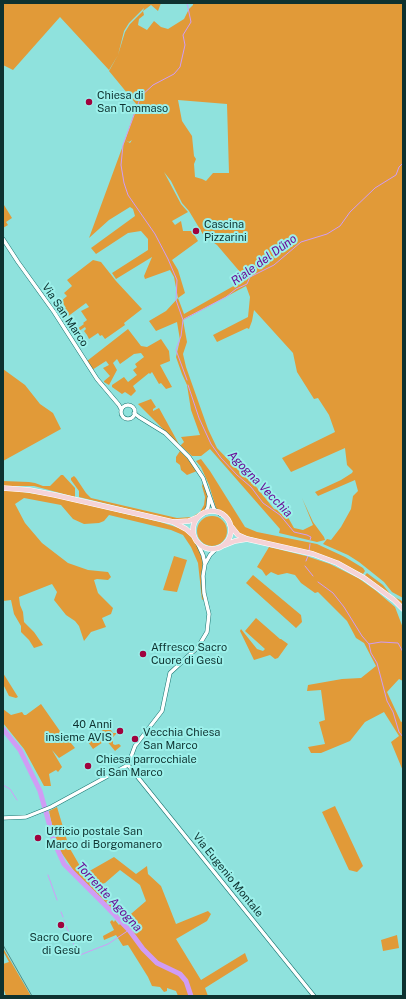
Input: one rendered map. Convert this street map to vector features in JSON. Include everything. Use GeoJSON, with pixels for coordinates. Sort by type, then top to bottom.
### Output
{"type":"FeatureCollection","features":[{"type":"Feature","properties":{"kind":"main road"},"geometry":{"type":"LineString","coordinates":[[3,488],[29,490],[55,495],[173,522],[186,529],[194,536],[197,542],[205,548],[216,549],[235,541],[247,539]]}},
{"type":"Feature","properties":{"kind":"main road"},"geometry":{"type":"LineString","coordinates":[[173,522],[188,521],[205,513],[215,512],[228,520],[238,535],[247,539],[313,554],[337,563],[364,578],[394,600],[403,610]]}},
{"type":"Feature","properties":{"kind":"main road"},"geometry":{"type":"LineString","coordinates":[[194,536],[194,526],[199,517]]}},
{"type":"Feature","properties":{"kind":"main road"},"geometry":{"type":"LineString","coordinates":[[223,546],[229,536],[230,525]]}},
{"type":"Feature","properties":{"kind":"street","name":"Via San Marco"},"geometry":{"type":"LineString","coordinates":[[3,239],[54,312],[97,379],[121,409]]}},
{"type":"Feature","properties":{"kind":"street","name":"Via San Marco"},"geometry":{"type":"LineString","coordinates":[[114,399],[125,405]]}},
{"type":"Feature","properties":{"kind":"street"},"geometry":{"type":"LineString","coordinates":[[139,417],[123,417],[121,414],[121,409],[125,405],[132,406],[134,413],[158,428],[189,457],[203,478],[214,509],[220,514]]}},
{"type":"Feature","properties":{"kind":"street"},"geometry":{"type":"LineString","coordinates":[[132,417],[134,413]]}},
{"type":"Feature","properties":{"kind":"street"},"geometry":{"type":"LineString","coordinates":[[205,513],[208,507],[209,497]]}},
{"type":"Feature","properties":{"kind":"street"},"geometry":{"type":"LineString","coordinates":[[3,818],[26,817],[40,812],[128,765],[135,746],[162,711],[170,673],[198,647],[208,630],[209,614],[204,585],[205,564],[197,542]]}},
{"type":"Feature","properties":{"kind":"street"},"geometry":{"type":"LineString","coordinates":[[205,564],[210,555],[216,549]]}},
{"type":"Feature","properties":{"kind":"street","name":"Via Eugenio Montale"},"geometry":{"type":"LineString","coordinates":[[128,765],[314,996]]}},
{"type":"Feature","properties":{"kind":"shaded area"},"geometry":{"type":"Polygon","coordinates":[[[3,3],[161,3],[158,11],[151,5],[143,11],[144,8],[129,23],[124,31],[118,55],[109,70],[60,17],[13,70],[3,65],[3,3]]]}},
{"type":"Feature","properties":{"kind":"shaded area"},"geometry":{"type":"Polygon","coordinates":[[[193,3],[403,3],[403,598],[392,592],[384,582],[359,562],[348,555],[323,544],[327,539],[331,540],[341,527],[351,509],[353,496],[358,491],[355,480],[318,496],[315,492],[341,480],[352,473],[353,471],[347,465],[345,448],[291,472],[282,458],[335,432],[329,415],[318,398],[314,399],[297,372],[293,353],[254,310],[249,329],[247,328],[217,342],[213,335],[248,317],[250,297],[246,286],[183,320],[187,342],[183,354],[186,367],[208,429],[217,448],[253,483],[274,509],[285,512],[294,528],[303,530],[313,525],[302,498],[313,522],[325,540],[317,542],[279,533],[280,529],[210,449],[201,456],[192,456],[180,446],[184,442],[181,437],[200,435],[191,410],[187,385],[176,357],[180,340],[177,322],[156,331],[149,321],[166,311],[178,298],[174,277],[170,270],[145,279],[144,276],[152,257],[116,279],[112,273],[148,250],[148,239],[141,231],[128,233],[96,254],[91,248],[135,216],[133,209],[130,207],[109,220],[89,238],[137,105],[109,71],[118,55],[125,32],[130,24],[143,11],[144,15],[139,19],[138,25],[147,30],[154,21],[161,27],[168,29],[184,19],[193,3]],[[178,100],[182,121],[192,136],[194,156],[196,159],[194,164],[195,177],[206,181],[213,173],[229,173],[227,104],[178,100]],[[164,172],[181,204],[188,212],[172,221],[175,225],[181,221],[183,231],[192,231],[198,241],[172,260],[178,270],[185,293],[178,298],[184,314],[246,279],[217,245],[204,236],[164,172]]]}},
{"type":"Feature","properties":{"kind":"shaded area"},"geometry":{"type":"Polygon","coordinates":[[[4,205],[12,218],[6,222],[8,225],[3,228],[4,205]]]}},
{"type":"Feature","properties":{"kind":"shaded area"},"geometry":{"type":"Polygon","coordinates":[[[93,260],[101,262],[142,309],[124,323],[125,325],[105,339],[98,333],[89,339],[84,331],[86,329],[85,327],[79,331],[77,329],[87,320],[81,311],[89,307],[86,303],[63,320],[59,313],[66,308],[63,303],[59,303],[67,296],[64,293],[72,286],[67,280],[93,260]]]}},
{"type":"Feature","properties":{"kind":"shaded area"},"geometry":{"type":"Polygon","coordinates":[[[128,329],[141,346],[147,347],[161,339],[169,351],[170,361],[160,365],[172,387],[166,389],[161,383],[159,384],[152,372],[133,386],[136,391],[131,396],[125,392],[122,394],[112,387],[112,385],[124,377],[128,382],[137,375],[133,370],[137,367],[135,364],[144,357],[141,353],[134,354],[120,364],[117,359],[113,363],[117,370],[109,385],[104,382],[110,376],[103,368],[109,365],[106,361],[92,370],[87,361],[128,329]]]}},
{"type":"Feature","properties":{"kind":"shaded area"},"geometry":{"type":"Polygon","coordinates":[[[3,369],[25,385],[40,404],[53,413],[61,429],[3,461],[3,369]]]}},
{"type":"Feature","properties":{"kind":"shaded area"},"geometry":{"type":"Polygon","coordinates":[[[151,399],[156,407],[153,411],[159,408],[179,444],[138,404],[151,399]]]}},
{"type":"Feature","properties":{"kind":"shaded area"},"geometry":{"type":"Polygon","coordinates":[[[180,451],[197,471],[187,475],[181,470],[180,465],[176,462],[176,457],[180,451]]]}},
{"type":"Feature","properties":{"kind":"shaded area"},"geometry":{"type":"Polygon","coordinates":[[[201,459],[245,527],[257,532],[317,544],[345,557],[363,568],[365,571],[363,574],[342,564],[240,534],[227,518],[216,508],[209,485],[201,467],[196,461],[201,459]]]}},
{"type":"Feature","properties":{"kind":"shaded area"},"geometry":{"type":"Polygon","coordinates":[[[61,475],[63,475],[75,488],[75,497],[34,486],[3,486],[3,481],[29,482],[43,486],[50,486],[61,475]]]}},
{"type":"Feature","properties":{"kind":"shaded area"},"geometry":{"type":"Polygon","coordinates":[[[74,476],[91,498],[177,518],[192,517],[200,512],[204,505],[205,497],[202,486],[203,483],[208,497],[207,505],[202,513],[193,518],[182,520],[169,519],[79,497],[79,491],[71,480],[74,476]]]}},
{"type":"Feature","properties":{"kind":"shaded area"},"geometry":{"type":"Polygon","coordinates":[[[3,491],[16,491],[50,496],[160,522],[182,529],[189,534],[198,547],[203,560],[201,579],[204,599],[202,600],[198,563],[191,547],[183,535],[171,530],[109,515],[104,521],[99,523],[84,524],[73,519],[61,505],[24,498],[15,504],[25,523],[42,543],[68,563],[88,570],[108,572],[111,577],[108,580],[94,580],[98,593],[113,608],[111,614],[102,618],[106,627],[91,632],[84,641],[79,626],[75,621],[66,615],[54,600],[57,592],[52,584],[19,597],[24,622],[34,632],[43,645],[34,648],[21,632],[21,626],[14,614],[11,600],[3,601],[3,491]]]}},
{"type":"Feature","properties":{"kind":"shaded area"},"geometry":{"type":"Polygon","coordinates":[[[212,516],[218,517],[226,525],[226,537],[218,545],[212,546],[206,545],[198,537],[197,531],[198,525],[206,517],[212,516]]]}},
{"type":"Feature","properties":{"kind":"shaded area"},"geometry":{"type":"Polygon","coordinates":[[[269,547],[306,556],[330,564],[358,578],[395,607],[403,628],[403,681],[399,679],[387,692],[401,722],[403,721],[403,771],[391,742],[399,736],[384,712],[365,722],[350,741],[321,753],[311,753],[308,747],[325,744],[319,722],[325,720],[321,690],[307,691],[308,685],[342,679],[361,678],[376,666],[364,643],[356,638],[347,621],[318,592],[315,593],[301,583],[295,575],[287,573],[278,575],[271,572],[266,576],[262,570],[257,567],[269,547]]]}},
{"type":"Feature","properties":{"kind":"shaded area"},"geometry":{"type":"Polygon","coordinates":[[[174,556],[187,560],[177,592],[163,590],[174,556]]]}},
{"type":"Feature","properties":{"kind":"shaded area"},"geometry":{"type":"Polygon","coordinates":[[[367,573],[383,585],[391,595],[402,601],[403,606],[364,576],[367,573]]]}},
{"type":"Feature","properties":{"kind":"shaded area"},"geometry":{"type":"Polygon","coordinates":[[[253,575],[301,615],[302,622],[296,628],[246,583],[253,575]]]}},
{"type":"Feature","properties":{"kind":"shaded area"},"geometry":{"type":"Polygon","coordinates":[[[256,618],[288,644],[278,658],[275,659],[270,655],[254,660],[240,631],[241,629],[257,649],[263,651],[265,649],[245,631],[256,618]]]}},
{"type":"Feature","properties":{"kind":"shaded area"},"geometry":{"type":"Polygon","coordinates":[[[3,673],[18,697],[16,698],[9,696],[3,684],[3,673]]]}},
{"type":"Feature","properties":{"kind":"shaded area"},"geometry":{"type":"Polygon","coordinates":[[[41,704],[62,734],[57,738],[59,741],[66,737],[75,748],[59,758],[52,750],[62,767],[58,772],[56,770],[49,774],[51,786],[44,786],[24,749],[3,723],[3,709],[11,715],[22,712],[26,715],[41,704]]]}},
{"type":"Feature","properties":{"kind":"shaded area"},"geometry":{"type":"Polygon","coordinates":[[[108,726],[113,733],[117,733],[113,737],[113,744],[119,744],[121,746],[115,751],[106,740],[93,749],[88,742],[108,726]]]}},
{"type":"Feature","properties":{"kind":"shaded area"},"geometry":{"type":"Polygon","coordinates":[[[335,806],[363,866],[357,872],[349,870],[322,812],[335,806]]]}},
{"type":"Feature","properties":{"kind":"shaded area"},"geometry":{"type":"Polygon","coordinates":[[[57,807],[69,847],[86,873],[114,857],[136,874],[147,866],[148,874],[161,886],[176,924],[208,911],[211,914],[207,921],[176,939],[201,980],[245,953],[248,961],[205,988],[208,996],[178,996],[176,991],[167,988],[167,991],[164,992],[160,987],[152,986],[128,945],[123,946],[116,935],[104,940],[103,936],[114,930],[110,922],[112,920],[114,922],[115,920],[119,925],[123,921],[76,874],[61,852],[55,839],[49,811],[57,807]],[[120,870],[105,883],[98,885],[97,888],[125,919],[146,901],[140,885],[120,870]]]}},
{"type":"Feature","properties":{"kind":"shaded area"},"geometry":{"type":"Polygon","coordinates":[[[397,935],[399,948],[383,951],[381,940],[397,935]]]}},
{"type":"Feature","properties":{"kind":"shaded area"},"geometry":{"type":"Polygon","coordinates":[[[3,948],[31,996],[6,996],[3,987],[3,964],[9,962],[3,948]]]}},
{"type":"Feature","properties":{"kind":"waterway"},"geometry":{"type":"LineString","coordinates":[[187,3],[191,22],[183,35],[185,45],[180,67],[174,74],[153,85],[141,96],[123,145],[121,165],[128,195],[155,234],[177,280],[176,300],[183,320],[181,336],[176,350],[187,380]]}},
{"type":"Feature","properties":{"kind":"waterway","name":"Riale del Dűno"},"geometry":{"type":"LineString","coordinates":[[184,319],[247,284],[250,277],[274,265],[301,242],[327,234],[340,226],[350,212],[375,188],[396,175],[399,167],[403,163]]}},
{"type":"Feature","properties":{"kind":"waterway","name":"Agogna Vecchia"},"geometry":{"type":"LineString","coordinates":[[188,385],[199,418],[211,444],[221,458],[251,487],[263,503],[280,515],[294,532],[307,535],[311,537],[310,540]]}},
{"type":"Feature","properties":{"kind":"waterway","name":"Agogna Vecchia"},"geometry":{"type":"LineString","coordinates":[[309,551],[310,544]]}},
{"type":"Feature","properties":{"kind":"waterway","name":"Agogna Vecchia"},"geometry":{"type":"LineString","coordinates":[[306,561],[308,556]]}},
{"type":"Feature","properties":{"kind":"waterway","name":"Agogna Vecchia"},"geometry":{"type":"LineString","coordinates":[[305,566],[313,576]]}},
{"type":"Feature","properties":{"kind":"waterway","name":"Agogna Vecchia"},"geometry":{"type":"LineString","coordinates":[[318,582],[333,593],[369,644],[381,642],[398,643],[403,652]]}},
{"type":"Feature","properties":{"kind":"waterway"},"geometry":{"type":"LineString","coordinates":[[369,644],[371,653],[377,663],[387,701],[393,712],[399,732],[403,737]]}},
{"type":"Feature","properties":{"kind":"waterway","name":"Torrente Agogna"},"geometry":{"type":"LineString","coordinates":[[3,729],[20,750],[40,791],[55,844],[64,864],[129,930],[143,949],[157,963],[180,974],[186,981],[191,996]]}},
{"type":"Feature","properties":{"kind":"waterway"},"geometry":{"type":"LineString","coordinates":[[3,785],[10,789],[17,800]]}},
{"type":"Feature","properties":{"kind":"waterway"},"geometry":{"type":"LineString","coordinates":[[48,875],[57,900]]}},
{"type":"Feature","properties":{"kind":"waterway"},"geometry":{"type":"LineString","coordinates":[[61,912],[63,917]]}},
{"type":"Feature","properties":{"kind":"waterway"},"geometry":{"type":"LineString","coordinates":[[64,920],[65,924]]}},
{"type":"Feature","properties":{"kind":"waterway"},"geometry":{"type":"LineString","coordinates":[[66,926],[78,954],[80,955],[108,944],[129,930]]}},
{"type":"Feature","properties":{"kind":"railway"},"geometry":{"type":"LineString","coordinates":[[3,945],[32,996]]}},
{"type":"Feature","properties":{"kind":"place","name":"Chiesa di San Tommaso"},"geometry":{"type":"Point","coordinates":[89,102]}},
{"type":"Feature","properties":{"kind":"place","name":"Cascina Pizzarini"},"geometry":{"type":"Point","coordinates":[196,231]}},
{"type":"Feature","properties":{"kind":"place","name":"Affresco Sacro Cuore di Gesù"},"geometry":{"type":"Point","coordinates":[143,654]}},
{"type":"Feature","properties":{"kind":"place","name":"40 Anni insieme AVIS"},"geometry":{"type":"Point","coordinates":[120,731]}},
{"type":"Feature","properties":{"kind":"place","name":"Vecchia Chiesa San Marco"},"geometry":{"type":"Point","coordinates":[135,739]}},
{"type":"Feature","properties":{"kind":"place","name":"Chiesa parrocchiale di San Marco"},"geometry":{"type":"Point","coordinates":[88,766]}},
{"type":"Feature","properties":{"kind":"place","name":"Ufficio postale San Marco di Borgomanero"},"geometry":{"type":"Point","coordinates":[38,838]}},
{"type":"Feature","properties":{"kind":"place","name":"Sacro Cuore di Gesù"},"geometry":{"type":"Point","coordinates":[61,925]}}]}
